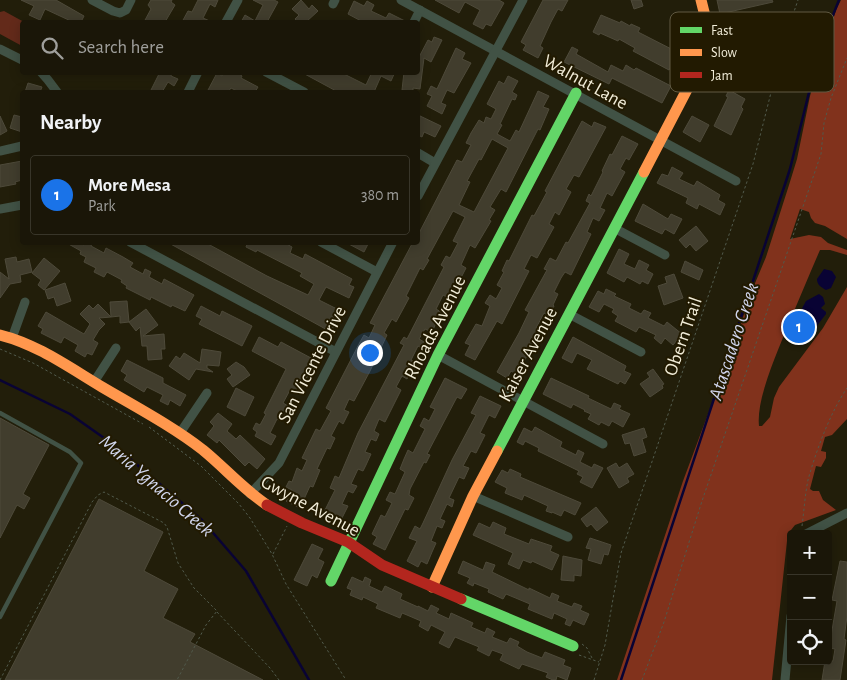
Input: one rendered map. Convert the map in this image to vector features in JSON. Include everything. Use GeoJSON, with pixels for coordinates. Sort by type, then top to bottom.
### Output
{"type":"FeatureCollection","features":[{"type":"Feature","properties":{"kind":"street"},"geometry":{"type":"LineString","coordinates":[[92,0],[113,12],[120,13],[126,10],[131,0]]}},
{"type":"Feature","properties":{"kind":"street"},"geometry":{"type":"LineString","coordinates":[[227,20],[238,0]]}},
{"type":"Feature","properties":{"kind":"street","name":"Walnut Lane"},"geometry":{"type":"LineString","coordinates":[[401,0],[736,181]]}},
{"type":"Feature","properties":{"kind":"street"},"geometry":{"type":"LineString","coordinates":[[420,192],[523,0]]}},
{"type":"Feature","properties":{"kind":"street"},"geometry":{"type":"LineString","coordinates":[[415,20],[420,10]]}},
{"type":"Feature","properties":{"kind":"street"},"geometry":{"type":"LineString","coordinates":[[0,49],[20,59]]}},
{"type":"Feature","properties":{"kind":"street"},"geometry":{"type":"LineString","coordinates":[[44,75],[56,90]]}},
{"type":"Feature","properties":{"kind":"street"},"geometry":{"type":"LineString","coordinates":[[189,90],[196,75]]}},
{"type":"Feature","properties":{"kind":"street"},"geometry":{"type":"LineString","coordinates":[[270,75],[287,88]]}},
{"type":"Feature","properties":{"kind":"street"},"geometry":{"type":"LineString","coordinates":[[661,140],[687,92]]}},
{"type":"Feature","properties":{"kind":"street","name":"Rhoads Avenue"},"geometry":{"type":"LineString","coordinates":[[331,581],[438,355],[576,94]]}},
{"type":"Feature","properties":{"kind":"street","name":"Kaiser Avenue"},"geometry":{"type":"LineString","coordinates":[[432,587],[473,496],[661,140]]}},
{"type":"Feature","properties":{"kind":"street"},"geometry":{"type":"LineString","coordinates":[[0,151],[20,146]]}},
{"type":"Feature","properties":{"kind":"street"},"geometry":{"type":"LineString","coordinates":[[420,154],[435,162]]}},
{"type":"Feature","properties":{"kind":"street"},"geometry":{"type":"LineString","coordinates":[[0,209],[20,204]]}},
{"type":"Feature","properties":{"kind":"street"},"geometry":{"type":"LineString","coordinates":[[614,228],[665,255]]}},
{"type":"Feature","properties":{"kind":"street"},"geometry":{"type":"LineString","coordinates":[[136,245],[336,352]]}},
{"type":"Feature","properties":{"kind":"street"},"geometry":{"type":"LineString","coordinates":[[327,245],[377,272]]}},
{"type":"Feature","properties":{"kind":"street","name":"San Vicente Drive"},"geometry":{"type":"LineString","coordinates":[[250,494],[279,463],[391,245]]}},
{"type":"Feature","properties":{"kind":"street"},"geometry":{"type":"LineString","coordinates":[[12,338],[25,302]]}},
{"type":"Feature","properties":{"kind":"street"},"geometry":{"type":"LineString","coordinates":[[569,314],[640,352]]}},
{"type":"Feature","properties":{"kind":"street","name":"Gwyne Avenue"},"geometry":{"type":"LineString","coordinates":[[0,335],[12,338],[48,355],[180,433],[205,452],[250,494],[291,518],[348,542],[382,565],[572,646]]}},
{"type":"Feature","properties":{"kind":"street"},"geometry":{"type":"LineString","coordinates":[[94,382],[116,348]]}},
{"type":"Feature","properties":{"kind":"street"},"geometry":{"type":"LineString","coordinates":[[438,355],[603,444]]}},
{"type":"Feature","properties":{"kind":"street"},"geometry":{"type":"LineString","coordinates":[[180,433],[208,393]]}},
{"type":"Feature","properties":{"kind":"street"},"geometry":{"type":"LineString","coordinates":[[473,496],[568,537]]}},
{"type":"Feature","properties":{"kind":"street"},"geometry":{"type":"LineString","coordinates":[[804,530],[847,513]]}},
{"type":"Feature","properties":{"kind":"street"},"geometry":{"type":"LineString","coordinates":[[785,680],[791,620]]}},
{"type":"Feature","properties":{"kind":"lane"},"geometry":{"type":"LineString","coordinates":[[0,413],[70,452],[81,463],[0,617]]}},
{"type":"Feature","properties":{"kind":"path","name":"Obern Trail"},"geometry":{"type":"LineString","coordinates":[[794,12],[798,0]]}},
{"type":"Feature","properties":{"kind":"path"},"geometry":{"type":"LineString","coordinates":[[834,90],[847,58]]}},
{"type":"Feature","properties":{"kind":"path","name":"Obern Trail"},"geometry":{"type":"LineString","coordinates":[[594,680],[610,621],[621,553],[753,164],[771,92]]}},
{"type":"Feature","properties":{"kind":"path"},"geometry":{"type":"LineString","coordinates":[[642,680],[664,622],[702,501],[821,154],[824,123],[833,92]]}},
{"type":"Feature","properties":{"kind":"path"},"geometry":{"type":"LineString","coordinates":[[0,349],[33,363],[147,426],[202,466],[250,518],[272,554],[286,584],[346,680]]}},
{"type":"Feature","properties":{"kind":"path"},"geometry":{"type":"LineString","coordinates":[[804,530],[808,482],[813,465],[838,402],[847,388]]}},
{"type":"Feature","properties":{"kind":"path"},"geometry":{"type":"LineString","coordinates":[[0,680],[92,502],[98,495],[104,492],[164,523],[167,527],[178,563],[194,588],[279,680]]}},
{"type":"Feature","properties":{"kind":"path"},"geometry":{"type":"LineString","coordinates":[[272,554],[291,518]]}},
{"type":"Feature","properties":{"kind":"path"},"geometry":{"type":"LineString","coordinates":[[177,680],[206,625],[217,611]]}},
{"type":"Feature","properties":{"kind":"path"},"geometry":{"type":"LineString","coordinates":[[593,660],[584,645],[578,642],[572,646],[574,652],[593,660],[600,662]]}},
{"type":"Feature","properties":{"kind":"shaded area"},"geometry":{"type":"Polygon","coordinates":[[[841,0],[847,0],[847,239],[825,226],[815,223],[809,212],[800,209],[790,239],[809,235],[821,237],[828,243],[847,250],[847,255],[830,250],[820,250],[788,325],[764,389],[759,426],[762,426],[770,417],[774,398],[779,387],[823,328],[847,287],[847,419],[832,435],[825,437],[821,451],[826,452],[826,458],[821,467],[816,466],[810,489],[819,491],[823,500],[836,510],[795,525],[791,530],[787,530],[772,680],[617,680],[683,481],[724,371],[733,358],[738,332],[766,257],[797,159],[811,92],[834,92],[834,17],[841,0]]]}},
{"type":"Feature","properties":{"kind":"shaded area"},"geometry":{"type":"Polygon","coordinates":[[[4,11],[20,20],[20,45],[0,34],[0,12],[4,11]]]}},
{"type":"Feature","properties":{"kind":"shaded area"},"geometry":{"type":"Polygon","coordinates":[[[824,269],[832,271],[836,277],[831,288],[826,290],[817,281],[824,269]]]}},
{"type":"Feature","properties":{"kind":"shaded area"},"geometry":{"type":"Polygon","coordinates":[[[819,294],[823,297],[825,304],[821,308],[826,314],[813,331],[799,328],[797,321],[806,301],[819,294]]]}},
{"type":"Feature","properties":{"kind":"building"},"geometry":{"type":"Polygon","coordinates":[[[21,0],[56,0],[84,16],[82,20],[69,20],[45,9],[40,20],[29,15],[34,6],[21,0]]]}},
{"type":"Feature","properties":{"kind":"building"},"geometry":{"type":"Polygon","coordinates":[[[151,0],[172,0],[171,2],[175,5],[166,20],[145,20],[151,9],[148,5],[151,0]]]}},
{"type":"Feature","properties":{"kind":"building"},"geometry":{"type":"Polygon","coordinates":[[[198,0],[218,0],[215,7],[210,4],[203,18],[208,20],[183,20],[188,11],[192,12],[198,0]]]}},
{"type":"Feature","properties":{"kind":"building"},"geometry":{"type":"Polygon","coordinates":[[[253,0],[274,0],[278,2],[268,20],[256,20],[263,5],[253,0]]]}},
{"type":"Feature","properties":{"kind":"building"},"geometry":{"type":"Polygon","coordinates":[[[301,0],[309,9],[312,5],[318,11],[308,20],[296,20],[299,15],[292,9],[301,0]]]}},
{"type":"Feature","properties":{"kind":"building"},"geometry":{"type":"Polygon","coordinates":[[[435,0],[499,0],[504,3],[491,26],[486,24],[483,29],[473,24],[480,10],[465,2],[459,13],[435,0]]]}},
{"type":"Feature","properties":{"kind":"building"},"geometry":{"type":"Polygon","coordinates":[[[543,0],[568,0],[562,11],[558,9],[551,22],[540,46],[543,48],[538,58],[523,50],[526,45],[521,42],[543,0]]]}},
{"type":"Feature","properties":{"kind":"building"},"geometry":{"type":"Polygon","coordinates":[[[631,0],[641,0],[643,6],[634,9],[631,0]]]}},
{"type":"Feature","properties":{"kind":"building"},"geometry":{"type":"Polygon","coordinates":[[[717,0],[772,0],[773,2],[729,12],[720,12],[717,0]]]}},
{"type":"Feature","properties":{"kind":"building"},"geometry":{"type":"Polygon","coordinates":[[[354,1],[364,6],[367,1],[374,5],[371,11],[386,18],[389,13],[403,20],[359,20],[348,14],[354,1]]]}},
{"type":"Feature","properties":{"kind":"building"},"geometry":{"type":"Polygon","coordinates":[[[245,15],[253,20],[242,20],[245,15]]]}},
{"type":"Feature","properties":{"kind":"building"},"geometry":{"type":"Polygon","coordinates":[[[601,15],[620,23],[621,21],[630,26],[631,24],[640,28],[638,32],[670,48],[670,68],[669,70],[633,51],[635,48],[619,39],[618,41],[593,32],[601,15]]]}},
{"type":"Feature","properties":{"kind":"building"},"geometry":{"type":"Polygon","coordinates":[[[434,37],[442,40],[431,62],[424,58],[420,89],[402,90],[404,75],[420,75],[420,55],[428,40],[432,42],[434,37]]]}},
{"type":"Feature","properties":{"kind":"building"},"geometry":{"type":"Polygon","coordinates":[[[572,47],[578,50],[576,54],[608,72],[611,65],[623,71],[626,65],[634,70],[636,68],[670,85],[670,88],[662,103],[612,78],[609,84],[564,62],[572,47]]]}},
{"type":"Feature","properties":{"kind":"building"},"geometry":{"type":"Polygon","coordinates":[[[456,48],[465,53],[462,59],[471,63],[454,93],[447,90],[441,103],[446,105],[442,114],[427,106],[432,96],[427,94],[431,86],[437,89],[456,48]]]}},
{"type":"Feature","properties":{"kind":"building"},"geometry":{"type":"Polygon","coordinates":[[[158,75],[171,75],[178,79],[174,86],[168,82],[163,90],[151,90],[158,75]]]}},
{"type":"Feature","properties":{"kind":"building"},"geometry":{"type":"Polygon","coordinates":[[[216,75],[240,75],[241,78],[258,87],[256,90],[235,90],[231,88],[230,90],[208,90],[216,75]]]}},
{"type":"Feature","properties":{"kind":"building"},"geometry":{"type":"Polygon","coordinates":[[[307,75],[346,75],[366,85],[371,75],[394,75],[391,81],[381,76],[375,90],[334,90],[307,75]]]}},
{"type":"Feature","properties":{"kind":"building"},"geometry":{"type":"Polygon","coordinates":[[[508,76],[518,81],[512,92],[517,95],[515,100],[512,99],[497,134],[510,141],[516,130],[519,132],[538,91],[549,96],[543,107],[549,109],[540,130],[538,129],[506,192],[501,189],[490,207],[495,210],[489,220],[491,221],[475,248],[470,245],[461,265],[466,268],[450,299],[443,295],[436,309],[441,312],[432,332],[425,329],[419,339],[426,343],[423,349],[418,346],[411,360],[415,362],[407,379],[402,376],[396,387],[401,390],[385,422],[379,419],[374,431],[379,434],[376,441],[371,439],[365,452],[371,454],[363,471],[358,469],[351,484],[357,486],[353,493],[348,491],[342,504],[348,506],[339,524],[322,516],[335,490],[330,488],[335,476],[339,478],[358,433],[404,345],[400,343],[404,337],[407,339],[444,267],[441,265],[446,256],[450,258],[458,243],[453,241],[465,217],[453,211],[427,259],[429,260],[423,270],[420,268],[406,296],[409,298],[396,322],[392,319],[384,333],[387,335],[354,401],[349,399],[344,410],[349,412],[343,424],[339,421],[331,436],[335,438],[330,449],[327,448],[317,469],[320,470],[313,487],[310,486],[300,508],[286,501],[292,490],[286,487],[289,481],[292,482],[297,468],[302,471],[307,460],[302,458],[316,429],[320,431],[331,411],[326,408],[364,335],[369,338],[375,325],[370,323],[411,245],[420,245],[420,231],[457,160],[462,162],[471,145],[466,143],[471,133],[479,120],[484,123],[486,117],[491,119],[496,109],[487,104],[499,81],[504,84],[508,76]],[[492,139],[467,181],[470,182],[459,205],[474,212],[508,148],[492,139]]]}},
{"type":"Feature","properties":{"kind":"building"},"geometry":{"type":"Polygon","coordinates":[[[28,83],[42,87],[41,90],[26,90],[28,83]]]}},
{"type":"Feature","properties":{"kind":"building"},"geometry":{"type":"Polygon","coordinates":[[[728,92],[733,92],[745,99],[741,107],[743,109],[731,135],[714,126],[728,97],[726,96],[728,92]]]}},
{"type":"Feature","properties":{"kind":"building"},"geometry":{"type":"Polygon","coordinates":[[[14,115],[20,116],[20,131],[10,128],[14,115]]]}},
{"type":"Feature","properties":{"kind":"building"},"geometry":{"type":"Polygon","coordinates":[[[0,116],[7,131],[0,135],[0,116]]]}},
{"type":"Feature","properties":{"kind":"building"},"geometry":{"type":"Polygon","coordinates":[[[420,116],[441,126],[435,137],[424,132],[422,137],[420,136],[420,116]]]}},
{"type":"Feature","properties":{"kind":"building"},"geometry":{"type":"Polygon","coordinates":[[[692,116],[709,125],[700,142],[683,132],[692,116]]]}},
{"type":"Feature","properties":{"kind":"building"},"geometry":{"type":"Polygon","coordinates":[[[582,121],[592,127],[594,122],[606,127],[579,177],[574,175],[566,189],[571,192],[559,215],[555,212],[549,224],[554,227],[537,258],[531,255],[524,269],[529,271],[502,324],[497,321],[475,360],[465,355],[470,345],[465,343],[476,324],[482,326],[490,306],[485,303],[490,295],[496,299],[502,288],[497,285],[504,272],[502,271],[507,260],[509,261],[532,215],[534,216],[547,192],[545,191],[582,121]]]}},
{"type":"Feature","properties":{"kind":"building"},"geometry":{"type":"Polygon","coordinates":[[[622,136],[638,144],[629,160],[626,158],[620,169],[625,172],[612,196],[607,193],[600,208],[605,210],[599,221],[593,218],[587,232],[591,234],[571,275],[565,272],[561,278],[554,292],[558,294],[554,306],[549,316],[544,313],[536,328],[539,330],[524,362],[516,374],[511,371],[507,378],[497,372],[529,312],[525,310],[547,270],[544,269],[550,258],[556,261],[566,242],[568,243],[590,203],[586,201],[589,194],[591,196],[610,154],[612,155],[622,136]]]}},
{"type":"Feature","properties":{"kind":"building"},"geometry":{"type":"Polygon","coordinates":[[[20,161],[20,181],[15,182],[16,184],[0,187],[0,165],[20,161]]]}},
{"type":"Feature","properties":{"kind":"building"},"geometry":{"type":"Polygon","coordinates":[[[672,167],[683,173],[679,179],[694,186],[697,181],[720,195],[718,200],[725,204],[720,215],[699,204],[697,209],[686,203],[688,198],[657,183],[662,174],[668,176],[672,167]]]}},
{"type":"Feature","properties":{"kind":"building"},"geometry":{"type":"Polygon","coordinates":[[[643,204],[668,219],[671,214],[682,219],[674,234],[665,229],[662,234],[635,221],[643,204]]]}},
{"type":"Feature","properties":{"kind":"building"},"geometry":{"type":"Polygon","coordinates":[[[696,226],[708,241],[696,251],[690,244],[686,248],[679,240],[696,226]]]}},
{"type":"Feature","properties":{"kind":"building"},"geometry":{"type":"Polygon","coordinates":[[[70,245],[92,245],[104,253],[106,248],[133,263],[130,267],[143,274],[145,269],[151,272],[149,277],[162,284],[164,279],[194,295],[185,311],[172,305],[171,307],[151,297],[150,300],[126,288],[127,286],[121,282],[122,280],[107,272],[104,277],[94,272],[96,268],[84,262],[86,257],[80,254],[81,251],[70,245]]]}},
{"type":"Feature","properties":{"kind":"building"},"geometry":{"type":"Polygon","coordinates":[[[172,245],[210,245],[267,276],[308,295],[314,284],[300,276],[302,273],[257,250],[256,252],[246,247],[247,245],[288,245],[292,247],[290,253],[303,259],[305,254],[352,279],[349,285],[354,287],[349,298],[326,287],[319,300],[337,309],[335,314],[339,316],[331,332],[172,245]]]}},
{"type":"Feature","properties":{"kind":"building"},"geometry":{"type":"Polygon","coordinates":[[[351,245],[368,245],[364,252],[351,245]]]}},
{"type":"Feature","properties":{"kind":"building"},"geometry":{"type":"Polygon","coordinates":[[[619,249],[629,254],[624,264],[635,269],[639,260],[649,265],[646,270],[653,274],[648,284],[642,281],[640,284],[627,277],[624,282],[607,273],[619,249]]]}},
{"type":"Feature","properties":{"kind":"building"},"geometry":{"type":"Polygon","coordinates":[[[16,257],[17,262],[29,259],[32,272],[20,275],[21,282],[10,284],[0,298],[0,272],[9,279],[5,259],[16,257]]]}},
{"type":"Feature","properties":{"kind":"building"},"geometry":{"type":"Polygon","coordinates":[[[44,258],[60,271],[44,290],[38,285],[41,280],[32,273],[44,258]]]}},
{"type":"Feature","properties":{"kind":"building"},"geometry":{"type":"Polygon","coordinates":[[[685,261],[703,270],[699,280],[681,272],[685,261]]]}},
{"type":"Feature","properties":{"kind":"building"},"geometry":{"type":"Polygon","coordinates":[[[674,274],[683,298],[664,305],[658,286],[667,283],[665,277],[674,274]]]}},
{"type":"Feature","properties":{"kind":"building"},"geometry":{"type":"Polygon","coordinates":[[[65,283],[71,301],[57,306],[54,297],[48,299],[45,290],[65,283]]]}},
{"type":"Feature","properties":{"kind":"building"},"geometry":{"type":"Polygon","coordinates":[[[606,289],[616,294],[614,296],[631,304],[629,308],[641,314],[644,310],[651,313],[648,318],[664,326],[667,322],[682,334],[673,345],[665,338],[661,344],[654,338],[656,335],[639,327],[636,332],[615,321],[618,316],[612,312],[614,309],[604,304],[599,312],[589,307],[598,291],[604,294],[606,289]]]}},
{"type":"Feature","properties":{"kind":"building"},"geometry":{"type":"Polygon","coordinates":[[[127,301],[129,322],[120,323],[120,316],[111,317],[110,302],[127,301]]]}},
{"type":"Feature","properties":{"kind":"building"},"geometry":{"type":"Polygon","coordinates":[[[98,304],[111,317],[99,318],[105,324],[93,340],[98,343],[92,355],[87,353],[85,357],[75,351],[78,345],[64,337],[61,343],[41,333],[43,329],[38,326],[46,312],[84,334],[90,324],[80,314],[89,305],[93,309],[98,304]]]}},
{"type":"Feature","properties":{"kind":"building"},"geometry":{"type":"Polygon","coordinates":[[[201,306],[220,316],[222,311],[252,326],[242,346],[199,324],[202,319],[196,316],[201,306]]]}},
{"type":"Feature","properties":{"kind":"building"},"geometry":{"type":"Polygon","coordinates":[[[146,309],[158,325],[143,336],[164,334],[165,349],[161,349],[162,359],[148,360],[147,346],[142,346],[140,327],[136,331],[129,322],[146,309]]]}},
{"type":"Feature","properties":{"kind":"building"},"geometry":{"type":"Polygon","coordinates":[[[259,337],[278,347],[281,342],[311,358],[308,363],[313,365],[305,381],[302,380],[295,393],[290,390],[283,403],[288,406],[281,421],[277,419],[270,433],[276,436],[271,445],[255,436],[257,432],[253,429],[256,423],[260,425],[286,369],[252,351],[259,337]]]}},
{"type":"Feature","properties":{"kind":"building"},"geometry":{"type":"Polygon","coordinates":[[[573,337],[626,366],[624,371],[631,374],[625,384],[620,381],[618,384],[587,369],[592,360],[577,353],[572,363],[562,358],[573,337]]]}},
{"type":"Feature","properties":{"kind":"building"},"geometry":{"type":"Polygon","coordinates":[[[202,349],[221,352],[219,366],[207,365],[207,368],[213,372],[196,369],[189,380],[169,366],[176,356],[180,359],[184,353],[200,363],[202,349]]]}},
{"type":"Feature","properties":{"kind":"building"},"geometry":{"type":"Polygon","coordinates":[[[127,360],[163,378],[163,383],[186,395],[180,406],[170,400],[168,405],[160,401],[163,395],[147,387],[144,392],[124,380],[127,375],[121,371],[127,360]]]}},
{"type":"Feature","properties":{"kind":"building"},"geometry":{"type":"Polygon","coordinates":[[[236,362],[244,367],[250,375],[233,387],[227,379],[232,375],[227,369],[236,362]]]}},
{"type":"Feature","properties":{"kind":"building"},"geometry":{"type":"Polygon","coordinates":[[[653,369],[664,384],[662,385],[663,388],[650,397],[640,384],[650,377],[647,373],[653,369]]]}},
{"type":"Feature","properties":{"kind":"building"},"geometry":{"type":"Polygon","coordinates":[[[445,378],[467,389],[461,399],[457,397],[427,454],[430,455],[426,463],[424,462],[410,489],[409,495],[414,498],[408,510],[405,509],[385,550],[373,544],[377,537],[372,534],[381,515],[385,517],[392,503],[386,500],[390,492],[395,494],[405,472],[400,469],[404,459],[408,450],[413,453],[425,429],[420,426],[424,418],[429,421],[435,409],[430,407],[445,378]]]}},
{"type":"Feature","properties":{"kind":"building"},"geometry":{"type":"Polygon","coordinates":[[[551,378],[611,409],[614,403],[621,406],[619,409],[630,414],[623,427],[612,421],[609,426],[601,422],[599,425],[588,419],[591,414],[585,410],[573,404],[571,408],[543,394],[551,378]]]}},
{"type":"Feature","properties":{"kind":"building"},"geometry":{"type":"Polygon","coordinates":[[[236,388],[254,397],[245,416],[227,407],[236,388]]]}},
{"type":"Feature","properties":{"kind":"building"},"geometry":{"type":"Polygon","coordinates":[[[480,396],[501,406],[495,418],[489,415],[480,433],[485,435],[476,453],[471,451],[463,466],[469,468],[464,479],[459,477],[449,498],[454,500],[452,507],[447,504],[440,519],[445,521],[442,528],[437,526],[431,541],[436,543],[427,564],[421,561],[418,567],[407,561],[417,541],[409,538],[415,526],[420,529],[452,460],[476,415],[471,413],[480,396]]]}},
{"type":"Feature","properties":{"kind":"building"},"geometry":{"type":"Polygon","coordinates":[[[218,413],[232,424],[227,431],[236,439],[240,435],[265,459],[257,469],[249,462],[245,466],[219,440],[217,443],[207,435],[214,426],[210,422],[218,413]]]}},
{"type":"Feature","properties":{"kind":"building"},"geometry":{"type":"Polygon","coordinates":[[[0,418],[49,445],[23,494],[30,498],[24,509],[17,505],[0,538],[0,418]]]}},
{"type":"Feature","properties":{"kind":"building"},"geometry":{"type":"Polygon","coordinates":[[[535,427],[562,442],[560,447],[576,455],[578,450],[584,453],[580,462],[592,468],[594,464],[603,468],[592,488],[580,482],[583,477],[577,474],[579,471],[538,451],[539,448],[525,441],[523,445],[517,442],[524,428],[532,432],[535,427]]]}},
{"type":"Feature","properties":{"kind":"building"},"geometry":{"type":"Polygon","coordinates":[[[644,428],[647,437],[642,439],[646,452],[634,456],[630,443],[625,444],[622,435],[644,428]]]}},
{"type":"Feature","properties":{"kind":"building"},"geometry":{"type":"Polygon","coordinates":[[[616,463],[619,468],[627,463],[634,474],[627,478],[629,482],[619,488],[607,468],[616,463]]]}},
{"type":"Feature","properties":{"kind":"building"},"geometry":{"type":"Polygon","coordinates":[[[510,469],[521,474],[520,477],[581,503],[575,515],[564,510],[561,516],[546,511],[548,506],[524,495],[522,500],[505,493],[507,488],[495,482],[502,470],[508,473],[510,469]]]}},
{"type":"Feature","properties":{"kind":"building"},"geometry":{"type":"Polygon","coordinates":[[[99,499],[163,532],[144,571],[178,589],[163,618],[195,634],[190,642],[263,680],[5,680],[99,499]]]}},
{"type":"Feature","properties":{"kind":"building"},"geometry":{"type":"Polygon","coordinates":[[[596,507],[608,522],[597,531],[591,524],[587,527],[581,519],[596,507]]]}},
{"type":"Feature","properties":{"kind":"building"},"geometry":{"type":"Polygon","coordinates":[[[493,522],[506,528],[504,534],[529,544],[531,539],[552,546],[550,551],[559,555],[552,570],[532,561],[531,563],[523,560],[519,569],[508,564],[513,553],[473,535],[479,523],[490,528],[493,522]]]}},
{"type":"Feature","properties":{"kind":"building"},"geometry":{"type":"Polygon","coordinates":[[[590,538],[611,545],[608,555],[604,554],[601,564],[588,560],[591,549],[586,548],[590,538]]]}},
{"type":"Feature","properties":{"kind":"building"},"geometry":{"type":"Polygon","coordinates":[[[312,544],[323,549],[318,559],[324,562],[317,578],[312,575],[307,586],[294,580],[312,544]]]}},
{"type":"Feature","properties":{"kind":"building"},"geometry":{"type":"Polygon","coordinates":[[[563,556],[582,560],[581,576],[574,575],[574,581],[561,580],[563,556]]]}},
{"type":"Feature","properties":{"kind":"building"},"geometry":{"type":"Polygon","coordinates":[[[463,561],[483,570],[486,562],[495,565],[492,572],[529,590],[529,588],[550,598],[552,593],[559,596],[557,601],[572,607],[574,603],[582,606],[580,610],[589,614],[584,625],[573,620],[570,626],[565,624],[567,619],[554,613],[552,619],[528,609],[530,604],[506,594],[503,599],[488,592],[489,589],[474,583],[473,586],[467,583],[470,578],[458,573],[463,561]]]}},
{"type":"Feature","properties":{"kind":"building"},"geometry":{"type":"Polygon","coordinates":[[[840,561],[847,562],[847,616],[844,639],[846,640],[840,680],[822,680],[824,665],[832,665],[835,649],[832,648],[832,630],[837,601],[832,600],[840,561]]]}},
{"type":"Feature","properties":{"kind":"building"},"geometry":{"type":"Polygon","coordinates":[[[352,577],[363,582],[365,577],[371,580],[369,586],[382,592],[385,586],[402,594],[400,599],[428,611],[431,605],[439,609],[436,613],[449,619],[451,613],[473,623],[471,627],[485,633],[487,628],[495,632],[492,637],[507,643],[510,638],[519,642],[517,646],[542,658],[545,652],[565,660],[563,665],[571,668],[567,680],[557,676],[556,680],[553,680],[546,677],[548,673],[522,664],[519,669],[500,660],[503,654],[492,650],[489,656],[477,650],[479,647],[455,637],[449,648],[439,643],[445,632],[431,625],[428,631],[419,626],[421,621],[402,613],[400,618],[376,608],[378,604],[363,597],[362,600],[350,595],[352,590],[347,588],[352,577]]]}},
{"type":"Feature","properties":{"kind":"waterway","name":"Atascadero Creek"},"geometry":{"type":"LineString","coordinates":[[834,13],[839,0]]}},
{"type":"Feature","properties":{"kind":"waterway","name":"Atascadero Creek"},"geometry":{"type":"LineString","coordinates":[[621,680],[790,169],[809,92]]}},
{"type":"Feature","properties":{"kind":"waterway","name":"Maria Ygnacio Creek"},"geometry":{"type":"LineString","coordinates":[[0,380],[70,414],[114,445],[202,520],[246,571],[309,680]]}},
{"type":"Feature","properties":{"kind":"traffic: fast"},"geometry":{"type":"LineString","coordinates":[[331,581],[438,355],[576,93]]}},
{"type":"Feature","properties":{"kind":"traffic: fast"},"geometry":{"type":"LineString","coordinates":[[497,451],[644,172]]}},
{"type":"Feature","properties":{"kind":"traffic: fast"},"geometry":{"type":"LineString","coordinates":[[461,599],[573,646]]}},
{"type":"Feature","properties":{"kind":"traffic: slow"},"geometry":{"type":"LineString","coordinates":[[701,0],[704,12]]}},
{"type":"Feature","properties":{"kind":"traffic: slow"},"geometry":{"type":"LineString","coordinates":[[644,172],[686,92]]}},
{"type":"Feature","properties":{"kind":"traffic: slow"},"geometry":{"type":"LineString","coordinates":[[0,335],[27,344],[53,357],[166,425],[203,450],[267,505]]}},
{"type":"Feature","properties":{"kind":"traffic: slow"},"geometry":{"type":"LineString","coordinates":[[432,587],[473,496],[497,451]]}},
{"type":"Feature","properties":{"kind":"traffic: jam"},"geometry":{"type":"LineString","coordinates":[[267,505],[302,523],[348,542],[382,565],[461,599]]}},
{"type":"Feature","properties":{"kind":"place","name":"More Mesa"},"geometry":{"type":"Point","coordinates":[799,327]}}]}
